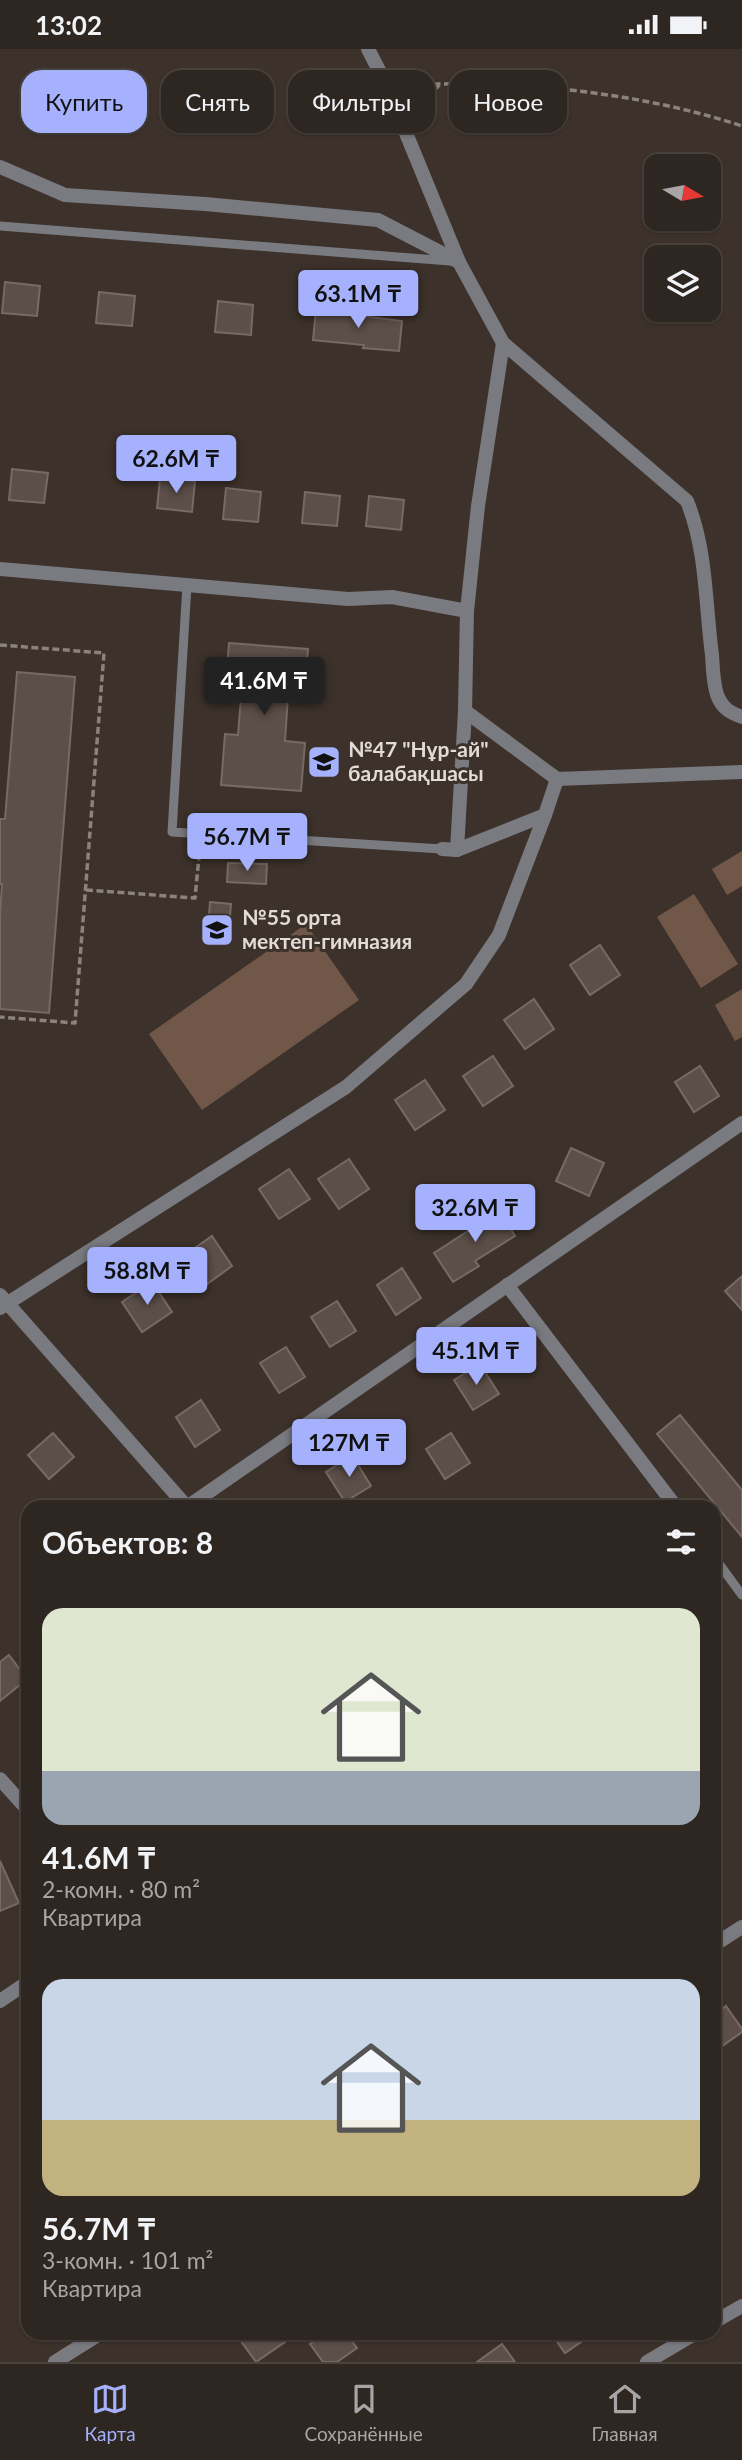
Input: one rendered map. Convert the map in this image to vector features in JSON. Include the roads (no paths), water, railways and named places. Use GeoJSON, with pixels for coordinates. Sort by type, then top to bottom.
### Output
{"type":"FeatureCollection","features":[{"type":"Feature","properties":{"kind":"street"},"geometry":{"type":"LineString","coordinates":[[368,49],[404,126],[459,261],[503,343],[687,501],[698,528],[717,697],[728,712],[742,716]]}},
{"type":"Feature","properties":{"kind":"street"},"geometry":{"type":"LineString","coordinates":[[0,167],[65,195],[205,204],[378,220],[459,261]]}},
{"type":"Feature","properties":{"kind":"street"},"geometry":{"type":"LineString","coordinates":[[457,850],[465,711],[467,611],[478,506],[503,343]]}},
{"type":"Feature","properties":{"kind":"street"},"geometry":{"type":"LineString","coordinates":[[0,569],[348,599],[392,597],[467,611]]}},
{"type":"Feature","properties":{"kind":"street"},"geometry":{"type":"LineString","coordinates":[[465,711],[557,779],[742,772]]}},
{"type":"Feature","properties":{"kind":"street"},"geometry":{"type":"LineString","coordinates":[[181,1500],[2,1302],[346,1087],[466,984],[499,935],[557,779]]}},
{"type":"Feature","properties":{"kind":"street"},"geometry":{"type":"LineString","coordinates":[[442,849],[457,850],[545,815]]}},
{"type":"Feature","properties":{"kind":"street"},"geometry":{"type":"LineString","coordinates":[[197,1500],[742,1123]]}},
{"type":"Feature","properties":{"kind":"street"},"geometry":{"type":"LineString","coordinates":[[507,1285],[671,1500]]}},
{"type":"Feature","properties":{"kind":"street"},"geometry":{"type":"LineString","coordinates":[[0,1779],[21,1802]]}},
{"type":"Feature","properties":{"kind":"street"},"geometry":{"type":"LineString","coordinates":[[721,1940],[742,1927]]}},
{"type":"Feature","properties":{"kind":"street"},"geometry":{"type":"LineString","coordinates":[[0,2001],[21,1987]]}},
{"type":"Feature","properties":{"kind":"street"},"geometry":{"type":"LineString","coordinates":[[721,2318],[742,2306]]}},
{"type":"Feature","properties":{"kind":"street"},"geometry":{"type":"LineString","coordinates":[[55,2362],[90,2340]]}},
{"type":"Feature","properties":{"kind":"street"},"geometry":{"type":"LineString","coordinates":[[647,2362],[684,2340]]}},
{"type":"Feature","properties":{"kind":"lane"},"geometry":{"type":"LineString","coordinates":[[0,226],[459,261]]}},
{"type":"Feature","properties":{"kind":"lane"},"geometry":{"type":"LineString","coordinates":[[187,585],[172,832],[442,849]]}},
{"type":"Feature","properties":{"kind":"lane"},"geometry":{"type":"LineString","coordinates":[[721,1566],[742,1595]]}},
{"type":"Feature","properties":{"kind":"place","name":"№47 \"Нұр-ай\" балабақшасы"},"geometry":{"type":"Point","coordinates":[324,762]}},
{"type":"Feature","properties":{"kind":"place","name":"№55 орта мектеп-гимназия"},"geometry":{"type":"Point","coordinates":[217,930]}}]}
